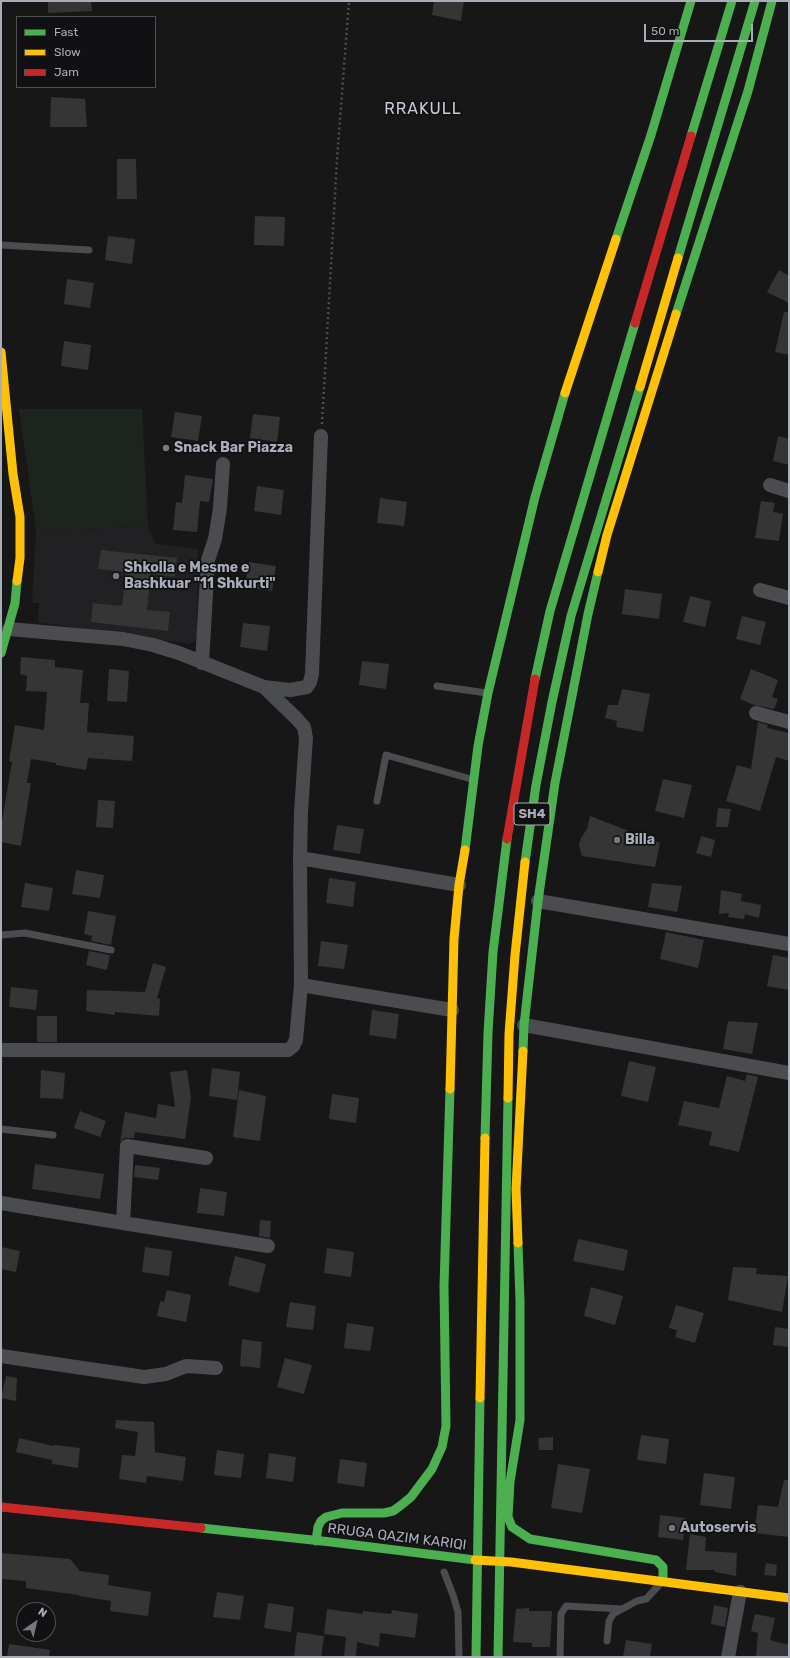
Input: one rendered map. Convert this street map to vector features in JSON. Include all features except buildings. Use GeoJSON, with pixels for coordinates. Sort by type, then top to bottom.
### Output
{"type":"FeatureCollection","features":[{"type":"Feature","properties":{"kind":"main road"},"geometry":{"type":"LineString","coordinates":[[316,1541],[318,1526],[326,1517],[342,1513],[393,1511],[400,1506],[411,1497],[432,1469],[442,1447],[446,1426],[444,1286],[454,939],[459,885],[468,830],[473,780],[488,693],[535,497],[575,360],[651,135],[690,1]]}},
{"type":"Feature","properties":{"kind":"main road","name":"SH4"},"geometry":{"type":"LineString","coordinates":[[476,1657],[485,1115],[493,952],[502,866],[531,696],[550,611],[651,268],[732,1]]}},
{"type":"Feature","properties":{"kind":"main road","name":"SH4"},"geometry":{"type":"LineString","coordinates":[[498,1657],[509,1034],[515,955],[524,870],[535,792],[552,702],[571,616],[755,1]]}},
{"type":"Feature","properties":{"kind":"main road"},"geometry":{"type":"LineString","coordinates":[[662,1581],[664,1567],[656,1560],[530,1539],[512,1527],[508,1517],[510,1482],[520,1420],[520,1301],[516,1189],[524,1025],[538,901],[555,783],[588,614],[607,535],[748,91],[772,1]]}},
{"type":"Feature","properties":{"kind":"main road"},"geometry":{"type":"LineString","coordinates":[[1,352],[7,474],[20,517],[20,558],[15,603],[9,629],[1,652]]}},
{"type":"Feature","properties":{"kind":"main road","name":"RRUGA QAZIM KARIQI"},"geometry":{"type":"LineString","coordinates":[[1,1507],[331,1542],[452,1558],[511,1562],[789,1598]]}},
{"type":"Feature","properties":{"kind":"street"},"geometry":{"type":"LineString","coordinates":[[9,629],[123,639],[153,645],[179,653],[264,687],[290,690],[307,687],[312,674],[321,436]]}},
{"type":"Feature","properties":{"kind":"street"},"geometry":{"type":"LineString","coordinates":[[202,663],[208,560],[215,539],[220,508],[223,464]]}},
{"type":"Feature","properties":{"kind":"street"},"geometry":{"type":"LineString","coordinates":[[770,485],[789,491]]}},
{"type":"Feature","properties":{"kind":"street"},"geometry":{"type":"LineString","coordinates":[[760,590],[789,598]]}},
{"type":"Feature","properties":{"kind":"street"},"geometry":{"type":"LineString","coordinates":[[1,1050],[288,1050],[293,1046],[296,1040],[301,985],[300,858],[301,812],[306,738],[304,727],[297,718],[264,687]]}},
{"type":"Feature","properties":{"kind":"street"},"geometry":{"type":"LineString","coordinates":[[756,713],[789,722]]}},
{"type":"Feature","properties":{"kind":"street"},"geometry":{"type":"LineString","coordinates":[[300,858],[459,885]]}},
{"type":"Feature","properties":{"kind":"street"},"geometry":{"type":"LineString","coordinates":[[538,901],[789,944]]}},
{"type":"Feature","properties":{"kind":"street"},"geometry":{"type":"LineString","coordinates":[[301,985],[452,1010]]}},
{"type":"Feature","properties":{"kind":"street"},"geometry":{"type":"LineString","coordinates":[[524,1025],[789,1073]]}},
{"type":"Feature","properties":{"kind":"street"},"geometry":{"type":"LineString","coordinates":[[123,1222],[127,1146],[206,1158]]}},
{"type":"Feature","properties":{"kind":"street"},"geometry":{"type":"LineString","coordinates":[[1,1203],[268,1246]]}},
{"type":"Feature","properties":{"kind":"street"},"geometry":{"type":"LineString","coordinates":[[1,1356],[144,1377],[166,1374],[186,1366],[216,1368]]}},
{"type":"Feature","properties":{"kind":"street"},"geometry":{"type":"LineString","coordinates":[[728,1657],[740,1592]]}},
{"type":"Feature","properties":{"kind":"lane"},"geometry":{"type":"LineString","coordinates":[[1,245],[89,250]]}},
{"type":"Feature","properties":{"kind":"lane"},"geometry":{"type":"LineString","coordinates":[[437,686],[488,693]]}},
{"type":"Feature","properties":{"kind":"lane"},"geometry":{"type":"LineString","coordinates":[[377,801],[386,755],[473,780]]}},
{"type":"Feature","properties":{"kind":"lane"},"geometry":{"type":"LineString","coordinates":[[1,934],[25,933],[111,950]]}},
{"type":"Feature","properties":{"kind":"lane"},"geometry":{"type":"LineString","coordinates":[[1,1129],[53,1135]]}},
{"type":"Feature","properties":{"kind":"lane"},"geometry":{"type":"LineString","coordinates":[[444,1572],[458,1612],[459,1657]]}},
{"type":"Feature","properties":{"kind":"lane"},"geometry":{"type":"LineString","coordinates":[[607,1641],[609,1621],[613,1614],[637,1601],[646,1599],[662,1581]]}},
{"type":"Feature","properties":{"kind":"lane"},"geometry":{"type":"LineString","coordinates":[[560,1657],[561,1614],[566,1606],[622,1609]]}},
{"type":"Feature","properties":{"kind":"path"},"geometry":{"type":"LineString","coordinates":[[321,436],[337,159],[349,1]]}},
{"type":"Feature","properties":{"kind":"shaded area"},"geometry":{"type":"Polygon","coordinates":[[[19,409],[142,409],[148,527],[36,530],[19,409]]]}},
{"type":"Feature","properties":{"kind":"shaded area","name":"Shkolla e Mesme e Bashkuar \"11 Shkurti\""},"geometry":{"type":"Polygon","coordinates":[[[148,527],[156,544],[198,549],[197,637],[195,641],[189,644],[38,622],[39,603],[32,603],[36,530],[148,527]]]}},
{"type":"Feature","properties":{"kind":"traffic: fast"},"geometry":{"type":"LineString","coordinates":[[616,239],[651,135],[691,1]]}},
{"type":"Feature","properties":{"kind":"traffic: fast"},"geometry":{"type":"LineString","coordinates":[[691,136],[732,1]]}},
{"type":"Feature","properties":{"kind":"traffic: fast"},"geometry":{"type":"LineString","coordinates":[[678,258],[755,1]]}},
{"type":"Feature","properties":{"kind":"traffic: fast"},"geometry":{"type":"LineString","coordinates":[[676,314],[748,91],[772,1]]}},
{"type":"Feature","properties":{"kind":"traffic: fast"},"geometry":{"type":"LineString","coordinates":[[535,679],[550,611],[635,323]]}},
{"type":"Feature","properties":{"kind":"traffic: fast"},"geometry":{"type":"LineString","coordinates":[[525,862],[536,785],[571,616],[640,387]]}},
{"type":"Feature","properties":{"kind":"traffic: fast"},"geometry":{"type":"LineString","coordinates":[[465,850],[478,746],[488,693],[535,497],[565,393]]}},
{"type":"Feature","properties":{"kind":"traffic: fast"},"geometry":{"type":"LineString","coordinates":[[523,1051],[524,1025],[538,901],[555,783],[588,614],[598,572]]}},
{"type":"Feature","properties":{"kind":"traffic: fast"},"geometry":{"type":"LineString","coordinates":[[1,653],[15,603],[17,581]]}},
{"type":"Feature","properties":{"kind":"traffic: fast"},"geometry":{"type":"LineString","coordinates":[[485,1138],[488,1033],[493,952],[507,839]]}},
{"type":"Feature","properties":{"kind":"traffic: fast"},"geometry":{"type":"LineString","coordinates":[[316,1541],[318,1527],[321,1521],[326,1517],[342,1513],[384,1513],[393,1511],[400,1506],[411,1497],[432,1469],[442,1447],[446,1426],[444,1286],[450,1089]]}},
{"type":"Feature","properties":{"kind":"traffic: fast"},"geometry":{"type":"LineString","coordinates":[[498,1657],[508,1098]]}},
{"type":"Feature","properties":{"kind":"traffic: fast"},"geometry":{"type":"LineString","coordinates":[[518,1243],[520,1301],[520,1420],[510,1482],[508,1517],[512,1527],[530,1539],[656,1560],[663,1567],[663,1581]]}},
{"type":"Feature","properties":{"kind":"traffic: fast"},"geometry":{"type":"LineString","coordinates":[[476,1657],[480,1398]]}},
{"type":"Feature","properties":{"kind":"traffic: fast"},"geometry":{"type":"LineString","coordinates":[[201,1528],[475,1560]]}},
{"type":"Feature","properties":{"kind":"traffic: slow"},"geometry":{"type":"LineString","coordinates":[[565,393],[616,239]]}},
{"type":"Feature","properties":{"kind":"traffic: slow"},"geometry":{"type":"LineString","coordinates":[[640,387],[678,258]]}},
{"type":"Feature","properties":{"kind":"traffic: slow"},"geometry":{"type":"LineString","coordinates":[[598,572],[607,535],[676,314]]}},
{"type":"Feature","properties":{"kind":"traffic: slow"},"geometry":{"type":"LineString","coordinates":[[1,352],[13,474],[20,517],[20,558],[17,581]]}},
{"type":"Feature","properties":{"kind":"traffic: slow"},"geometry":{"type":"LineString","coordinates":[[450,1089],[454,939],[459,885],[465,850]]}},
{"type":"Feature","properties":{"kind":"traffic: slow"},"geometry":{"type":"LineString","coordinates":[[508,1098],[509,1034],[515,955],[525,862]]}},
{"type":"Feature","properties":{"kind":"traffic: slow"},"geometry":{"type":"LineString","coordinates":[[518,1243],[516,1189],[523,1051]]}},
{"type":"Feature","properties":{"kind":"traffic: slow"},"geometry":{"type":"LineString","coordinates":[[480,1398],[485,1138]]}},
{"type":"Feature","properties":{"kind":"traffic: slow"},"geometry":{"type":"LineString","coordinates":[[475,1560],[511,1562],[789,1598]]}},
{"type":"Feature","properties":{"kind":"traffic: jam"},"geometry":{"type":"LineString","coordinates":[[635,323],[691,136]]}},
{"type":"Feature","properties":{"kind":"traffic: jam"},"geometry":{"type":"LineString","coordinates":[[507,839],[535,679]]}},
{"type":"Feature","properties":{"kind":"traffic: jam"},"geometry":{"type":"LineString","coordinates":[[1,1507],[201,1528]]}},
{"type":"Feature","properties":{"kind":"place","name":"Snack Bar Piazza"},"geometry":{"type":"Point","coordinates":[166,448]}},
{"type":"Feature","properties":{"kind":"place","name":"Shkolla e Mesme e Bashkuar \"11 Shkurti\""},"geometry":{"type":"Point","coordinates":[116,576]}},
{"type":"Feature","properties":{"kind":"place","name":"Billa"},"geometry":{"type":"Point","coordinates":[617,840]}},
{"type":"Feature","properties":{"kind":"place","name":"Autoservis"},"geometry":{"type":"Point","coordinates":[672,1528]}},
{"type":"Feature","properties":{"kind":"district","name":"RRAKULL"},"geometry":{"type":"Point","coordinates":[423,109]}}]}
